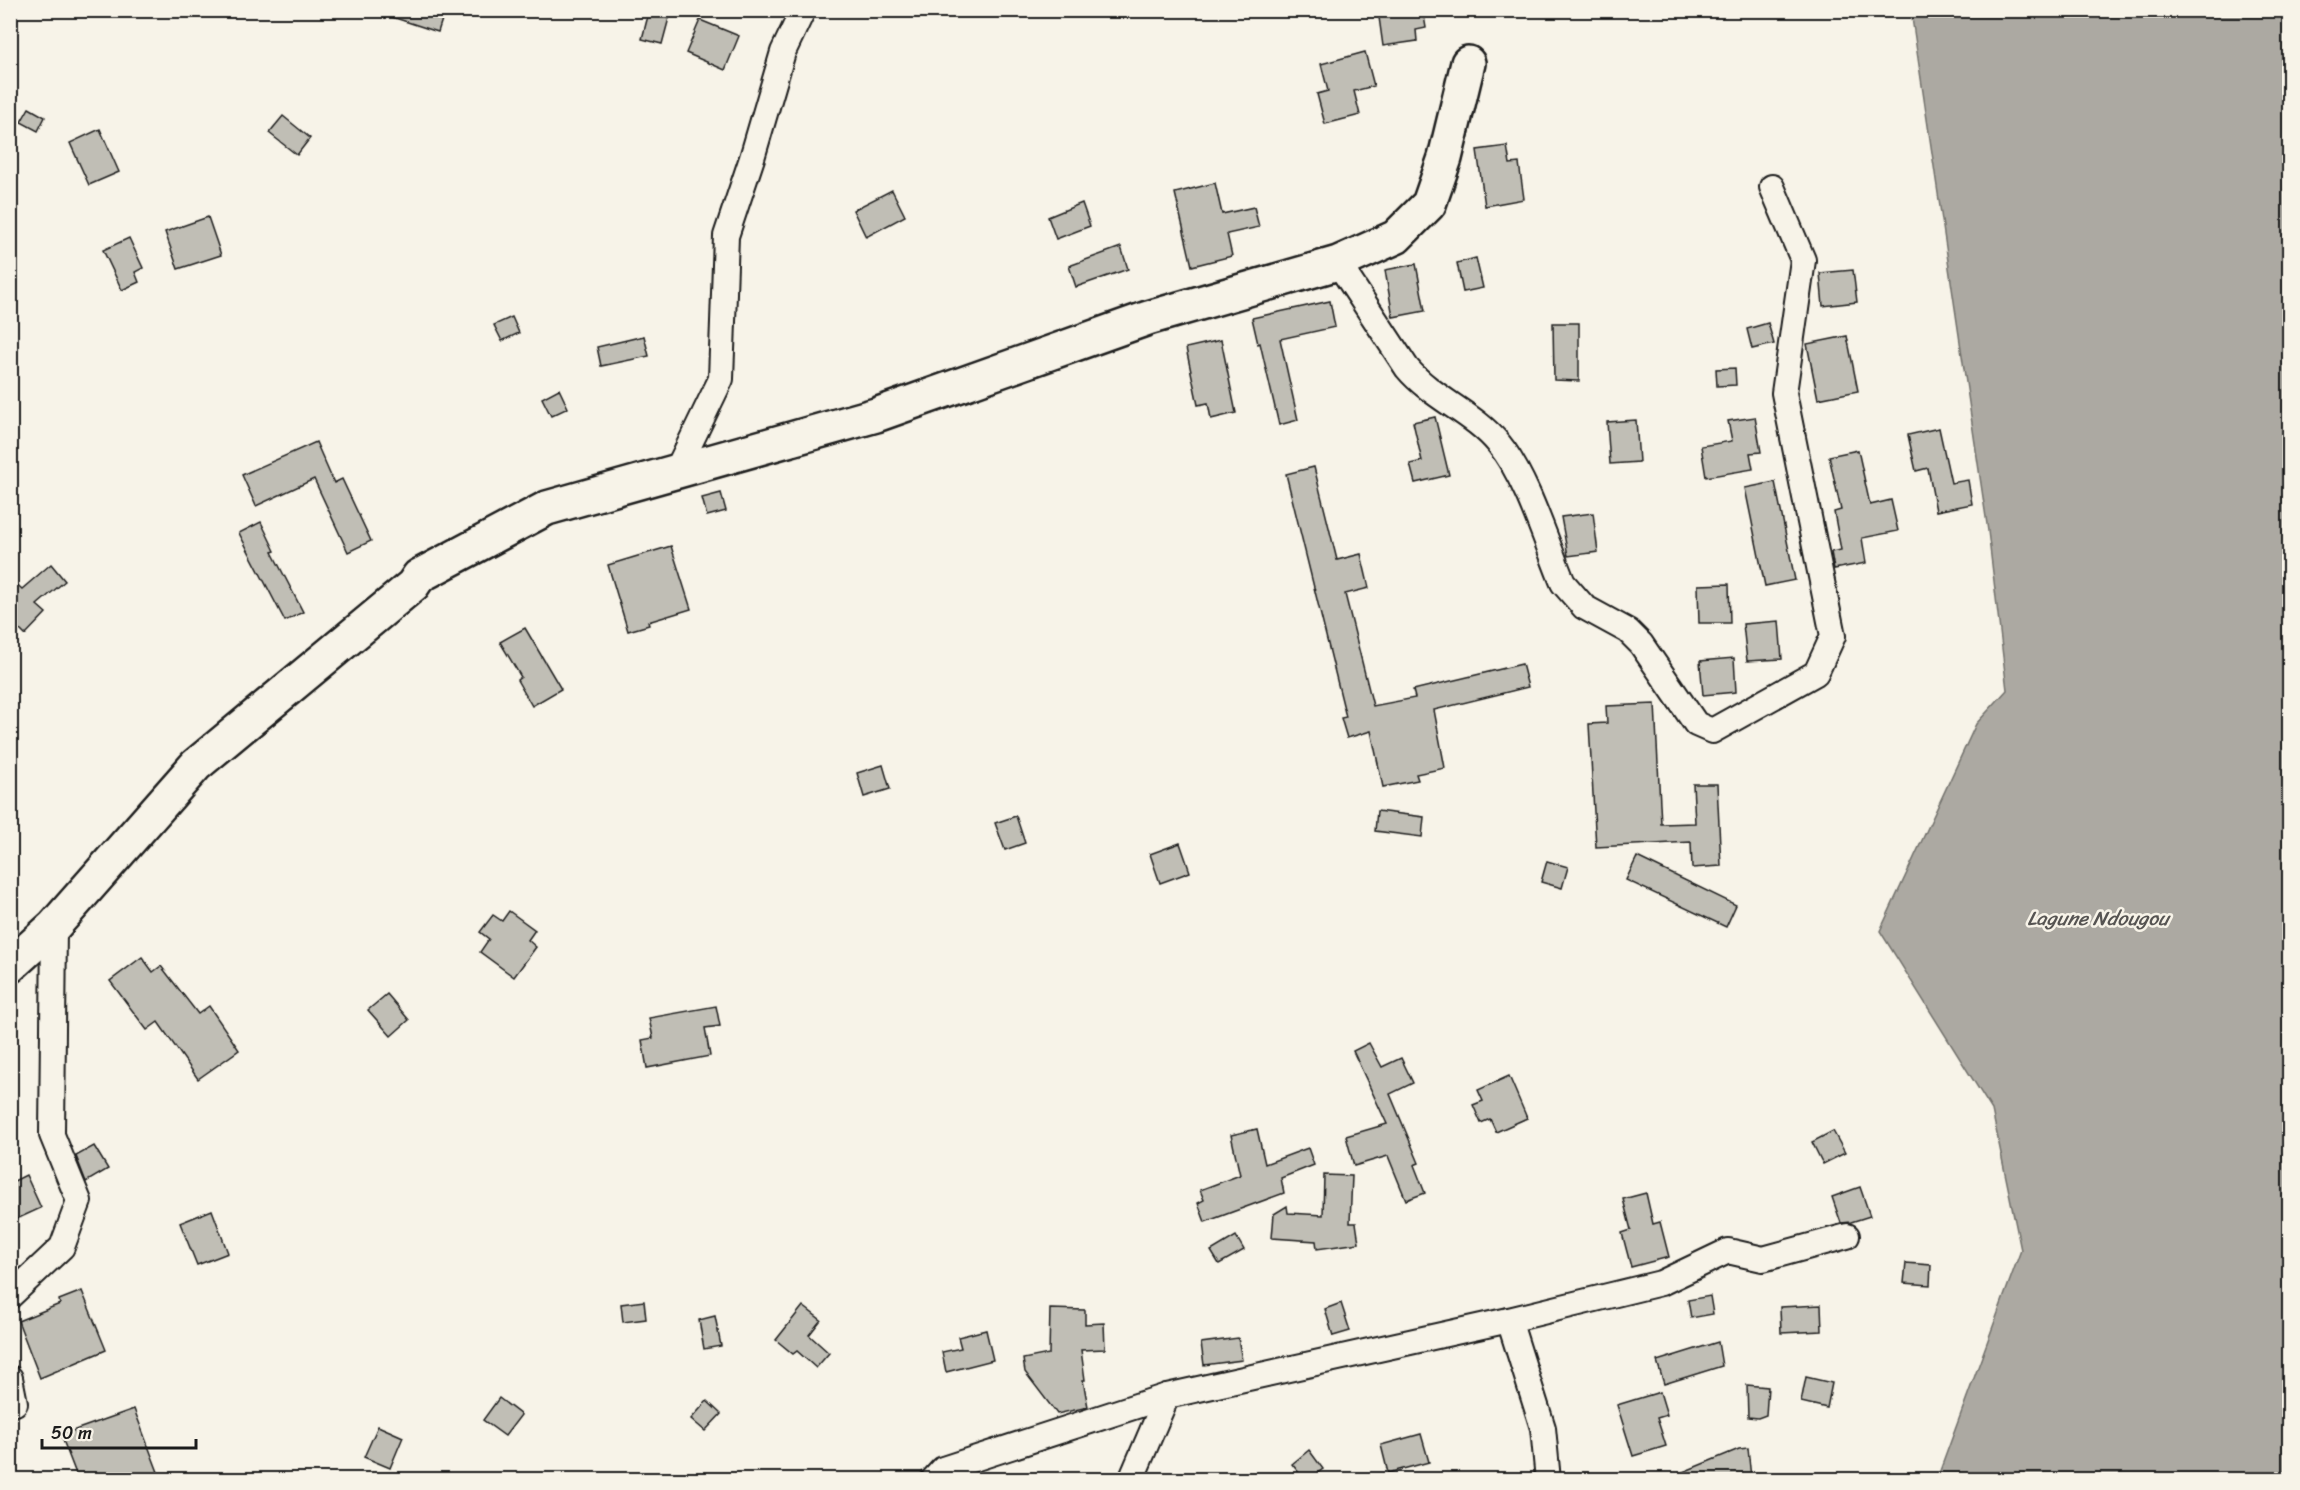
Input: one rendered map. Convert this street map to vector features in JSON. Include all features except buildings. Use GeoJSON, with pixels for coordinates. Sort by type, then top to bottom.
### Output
{"type":"FeatureCollection","features":[{"type":"Feature","properties":{"kind":"street"},"geometry":{"type":"LineString","coordinates":[[677,470],[721,379],[726,236],[783,52],[803,10]]}},
{"type":"Feature","properties":{"kind":"street"},"geometry":{"type":"LineString","coordinates":[[10,966],[54,926],[196,765],[413,585],[419,576],[547,508],[876,415],[1148,318],[1338,263],[1396,237],[1428,204],[1444,158],[1468,63]]}},
{"type":"Feature","properties":{"kind":"street"},"geometry":{"type":"LineString","coordinates":[[1338,263],[1407,368],[1418,381],[1485,430],[1499,444],[1517,472],[1563,583],[1573,596],[1584,608],[1628,631],[1641,644],[1696,724],[1712,731],[1815,673],[1833,636],[1784,393],[1803,260],[1772,187]]}},
{"type":"Feature","properties":{"kind":"street"},"geometry":{"type":"LineString","coordinates":[[10,1296],[62,1247],[79,1201],[52,1135],[54,926]]}},
{"type":"Feature","properties":{"kind":"street"},"geometry":{"type":"LineString","coordinates":[[933,1479],[943,1469],[1167,1396],[1509,1320],[1661,1283],[1728,1251],[1763,1259],[1847,1236]]}},
{"type":"Feature","properties":{"kind":"street"},"geometry":{"type":"LineString","coordinates":[[1509,1320],[1543,1428],[1548,1479]]}},
{"type":"Feature","properties":{"kind":"street"},"geometry":{"type":"LineString","coordinates":[[10,1378],[15,1403]]}},
{"type":"Feature","properties":{"kind":"street"},"geometry":{"type":"LineString","coordinates":[[1131,1479],[1167,1396]]}},
{"type":"Feature","properties":{"kind":"water","name":"Lagune Ndougou"},"geometry":{"type":"Polygon","coordinates":[[[1911,11],[2289,11],[2289,1479],[1937,1479],[2021,1250],[1992,1110],[1880,931],[1976,724],[2007,690],[1988,531],[1911,11]]]}}]}
